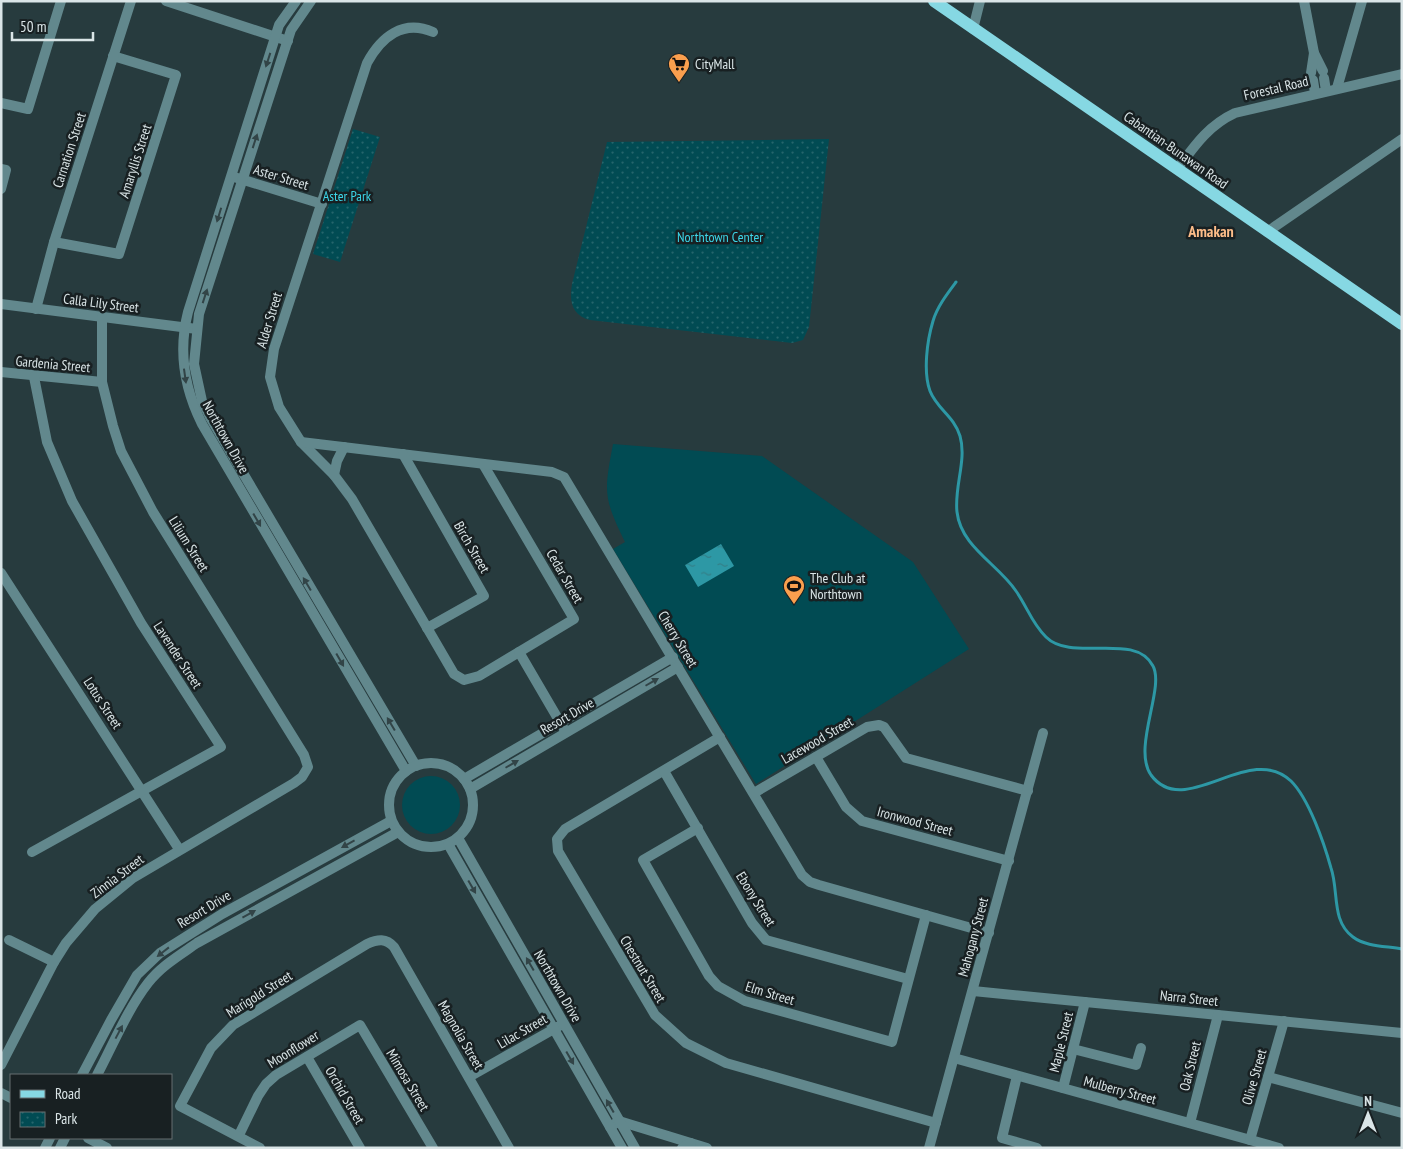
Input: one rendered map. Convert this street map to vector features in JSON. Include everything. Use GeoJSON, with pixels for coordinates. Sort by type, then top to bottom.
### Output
{"type":"FeatureCollection","features":[{"type":"Feature","properties":{"kind":"main road","name":"Cabantian-Bunawan Road"},"geometry":{"type":"LineString","coordinates":[[934,1],[1402,324]]}},
{"type":"Feature","properties":{"kind":"street"},"geometry":{"type":"LineString","coordinates":[[1,103],[28,109],[61,1]]}},
{"type":"Feature","properties":{"kind":"street","name":"Carnation Street"},"geometry":{"type":"LineString","coordinates":[[36,309],[54,242],[131,1]]}},
{"type":"Feature","properties":{"kind":"street"},"geometry":{"type":"LineString","coordinates":[[166,1],[197,6],[288,41]]}},
{"type":"Feature","properties":{"kind":"street","name":"Northtown Drive"},"geometry":{"type":"LineString","coordinates":[[296,1],[279,25],[231,176],[184,327],[183,364],[192,405],[273,548],[411,768]]}},
{"type":"Feature","properties":{"kind":"street","name":"Northtown Drive"},"geometry":{"type":"LineString","coordinates":[[311,1],[291,30],[200,314],[194,364],[202,401],[411,768]]}},
{"type":"Feature","properties":{"kind":"street"},"geometry":{"type":"LineString","coordinates":[[973,29],[980,1]]}},
{"type":"Feature","properties":{"kind":"street"},"geometry":{"type":"LineString","coordinates":[[1304,1],[1314,53],[1323,75],[1326,90]]}},
{"type":"Feature","properties":{"kind":"street"},"geometry":{"type":"LineString","coordinates":[[1337,88],[1362,1]]}},
{"type":"Feature","properties":{"kind":"street","name":"Alder Street"},"geometry":{"type":"LineString","coordinates":[[433,32],[407,27],[395,31],[375,48],[355,96],[322,204],[274,348],[270,377],[279,407],[301,442],[334,476],[352,499],[454,674],[464,680]]}},
{"type":"Feature","properties":{"kind":"street"},"geometry":{"type":"LineString","coordinates":[[1314,53],[1312,77],[1315,93]]}},
{"type":"Feature","properties":{"kind":"street","name":"Amaryllis Street"},"geometry":{"type":"LineString","coordinates":[[54,242],[119,254],[154,150],[176,75],[113,56]]}},
{"type":"Feature","properties":{"kind":"street","name":"Forestal Road"},"geometry":{"type":"LineString","coordinates":[[1178,168],[1206,132],[1219,120],[1251,108],[1402,74]]}},
{"type":"Feature","properties":{"kind":"street"},"geometry":{"type":"LineString","coordinates":[[1267,232],[1402,139]]}},
{"type":"Feature","properties":{"kind":"street"},"geometry":{"type":"LineString","coordinates":[[1,169],[6,170],[1,189]]}},
{"type":"Feature","properties":{"kind":"street","name":"Aster Street"},"geometry":{"type":"LineString","coordinates":[[231,176],[322,204]]}},
{"type":"Feature","properties":{"kind":"street","name":"Calla Lily Street"},"geometry":{"type":"LineString","coordinates":[[1,304],[197,329]]}},
{"type":"Feature","properties":{"kind":"street","name":"Lilium Street"},"geometry":{"type":"LineString","coordinates":[[102,317],[102,382],[121,451],[153,512],[304,755],[308,767]]}},
{"type":"Feature","properties":{"kind":"street","name":"Gardenia Street"},"geometry":{"type":"LineString","coordinates":[[1,372],[102,382]]}},
{"type":"Feature","properties":{"kind":"street","name":"Lavender Street"},"geometry":{"type":"LineString","coordinates":[[32,852],[222,746],[141,623],[72,502],[47,442],[34,376]]}},
{"type":"Feature","properties":{"kind":"street","name":"Cherry Street"},"geometry":{"type":"LineString","coordinates":[[301,442],[552,472],[564,477],[796,864],[810,882],[989,933]]}},
{"type":"Feature","properties":{"kind":"street"},"geometry":{"type":"LineString","coordinates":[[334,476],[336,461],[344,447]]}},
{"type":"Feature","properties":{"kind":"street","name":"Birch Street"},"geometry":{"type":"LineString","coordinates":[[403,454],[484,596],[427,628]]}},
{"type":"Feature","properties":{"kind":"street","name":"Cedar Street"},"geometry":{"type":"LineString","coordinates":[[464,680],[479,676],[574,619],[483,464]]}},
{"type":"Feature","properties":{"kind":"street","name":"Lotus Street"},"geometry":{"type":"LineString","coordinates":[[1,573],[180,849]]}},
{"type":"Feature","properties":{"kind":"street"},"geometry":{"type":"LineString","coordinates":[[519,652],[566,733]]}},
{"type":"Feature","properties":{"kind":"street","name":"Resort Drive"},"geometry":{"type":"LineString","coordinates":[[464,779],[672,657]]}},
{"type":"Feature","properties":{"kind":"street","name":"Resort Drive"},"geometry":{"type":"LineString","coordinates":[[470,789],[678,667]]}},
{"type":"Feature","properties":{"kind":"street","name":"Lacewood Street"},"geometry":{"type":"LineString","coordinates":[[754,793],[867,727],[879,725],[884,727],[906,758],[1028,791]]}},
{"type":"Feature","properties":{"kind":"street","name":"Mahogany Street"},"geometry":{"type":"LineString","coordinates":[[929,1148],[1043,733]]}},
{"type":"Feature","properties":{"kind":"street","name":"Chestnut Street"},"geometry":{"type":"LineString","coordinates":[[720,737],[565,829],[557,839],[558,851],[655,1015],[686,1043],[726,1063],[936,1123]]}},
{"type":"Feature","properties":{"kind":"street","name":"Ironwood Street"},"geometry":{"type":"LineString","coordinates":[[816,757],[846,807],[862,820],[1008,861]]}},
{"type":"Feature","properties":{"kind":"street"},"geometry":{"type":"LineString","coordinates":[[429,763],[442,765],[454,770],[464,779],[470,789],[473,802],[472,816],[467,828],[458,838],[448,844],[435,848],[421,846],[408,841],[398,832],[391,820],[388,805],[392,789],[411,768],[429,763]]}},
{"type":"Feature","properties":{"kind":"street","name":"Zinnia Street"},"geometry":{"type":"LineString","coordinates":[[1,1065],[54,962],[80,926],[111,894],[180,849],[294,783],[302,777],[308,767]]}},
{"type":"Feature","properties":{"kind":"street","name":"Ebony Street"},"geometry":{"type":"LineString","coordinates":[[664,770],[752,923],[766,940],[908,979]]}},
{"type":"Feature","properties":{"kind":"street","name":"Resort Drive"},"geometry":{"type":"LineString","coordinates":[[83,1074],[110,1020],[137,976],[160,953],[222,914],[391,820]]}},
{"type":"Feature","properties":{"kind":"street","name":"Elm Street"},"geometry":{"type":"LineString","coordinates":[[698,828],[643,860],[700,963],[718,986],[745,1002],[892,1042],[926,915]]}},
{"type":"Feature","properties":{"kind":"street","name":"Resort Drive"},"geometry":{"type":"LineString","coordinates":[[98,1074],[148,982],[170,962],[229,925],[398,832]]}},
{"type":"Feature","properties":{"kind":"street","name":"Northtown Drive"},"geometry":{"type":"LineString","coordinates":[[458,838],[635,1148]]}},
{"type":"Feature","properties":{"kind":"street","name":"Northtown Drive"},"geometry":{"type":"LineString","coordinates":[[448,844],[622,1148]]}},
{"type":"Feature","properties":{"kind":"street"},"geometry":{"type":"LineString","coordinates":[[222,914],[229,925]]}},
{"type":"Feature","properties":{"kind":"street"},"geometry":{"type":"LineString","coordinates":[[9,940],[54,962]]}},
{"type":"Feature","properties":{"kind":"street","name":"Marigold Street"},"geometry":{"type":"LineString","coordinates":[[260,1148],[239,1135],[180,1106],[211,1048],[233,1025],[251,1013],[367,944],[376,940],[385,940]]}},
{"type":"Feature","properties":{"kind":"street","name":"Magnolia Street"},"geometry":{"type":"LineString","coordinates":[[385,940],[394,947],[509,1148]]}},
{"type":"Feature","properties":{"kind":"street","name":"Narra Street"},"geometry":{"type":"LineString","coordinates":[[973,991],[1402,1032]]}},
{"type":"Feature","properties":{"kind":"street","name":"Maple Street"},"geometry":{"type":"LineString","coordinates":[[1063,1088],[1085,1002]]}},
{"type":"Feature","properties":{"kind":"street","name":"Oak Street"},"geometry":{"type":"LineString","coordinates":[[1190,1123],[1218,1015]]}},
{"type":"Feature","properties":{"kind":"street","name":"Olive Street"},"geometry":{"type":"LineString","coordinates":[[1250,1140],[1284,1021]]}},
{"type":"Feature","properties":{"kind":"street","name":"Lilac Street"},"geometry":{"type":"LineString","coordinates":[[468,1077],[564,1023]]}},
{"type":"Feature","properties":{"kind":"street","name":"Moonflower"},"geometry":{"type":"LineString","coordinates":[[239,1135],[266,1084],[276,1075],[360,1025]]}},
{"type":"Feature","properties":{"kind":"street","name":"Mimosa Street"},"geometry":{"type":"LineString","coordinates":[[360,1025],[433,1148]]}},
{"type":"Feature","properties":{"kind":"street"},"geometry":{"type":"LineString","coordinates":[[1073,1049],[1136,1065],[1140,1048]]}},
{"type":"Feature","properties":{"kind":"street","name":"Orchid Street"},"geometry":{"type":"LineString","coordinates":[[307,1056],[360,1148]]}},
{"type":"Feature","properties":{"kind":"street","name":"Mulberry Street"},"geometry":{"type":"LineString","coordinates":[[954,1058],[1279,1148]]}},
{"type":"Feature","properties":{"kind":"street"},"geometry":{"type":"LineString","coordinates":[[1017,1076],[1002,1138],[1037,1148]]}},
{"type":"Feature","properties":{"kind":"street"},"geometry":{"type":"LineString","coordinates":[[1268,1077],[1402,1113]]}},
{"type":"Feature","properties":{"kind":"street"},"geometry":{"type":"LineString","coordinates":[[610,1127],[619,1121],[686,1146],[707,1148]]}},
{"type":"Feature","properties":{"kind":"street"},"geometry":{"type":"LineString","coordinates":[[90,1139],[107,1148]]}},
{"type":"Feature","properties":{"kind":"green space","name":"Aster Park"},"geometry":{"type":"Polygon","coordinates":[[[353,129],[380,137],[340,262],[313,254],[353,129]]]}},
{"type":"Feature","properties":{"kind":"green space","name":"Northtown Center"},"geometry":{"type":"Polygon","coordinates":[[[829,139],[809,327],[803,340],[792,343],[590,320],[579,315],[573,307],[571,297],[572,284],[607,142],[829,139]]]}},
{"type":"Feature","properties":{"kind":"green space","name":"The Club at Northtown"},"geometry":{"type":"Polygon","coordinates":[[[613,444],[762,456],[913,562],[969,649],[756,784],[613,549],[625,542],[609,504],[607,494],[608,473],[613,444]]]}},
{"type":"Feature","properties":{"kind":"green space"},"geometry":{"type":"Polygon","coordinates":[[[431,776],[447,781],[455,789],[460,805],[455,821],[447,829],[431,834],[415,829],[407,821],[402,805],[407,789],[415,781],[431,776]]]}},
{"type":"Feature","properties":{"kind":"water"},"geometry":{"type":"Polygon","coordinates":[[[721,544],[734,566],[698,587],[685,565],[721,544]]]}},
{"type":"Feature","properties":{"kind":"waterway"},"geometry":{"type":"LineString","coordinates":[[956,282],[935,316],[929,338],[926,366],[930,391],[937,403],[954,423],[960,436],[962,454],[957,493],[957,512],[965,535],[1008,581],[1046,637],[1057,644],[1071,648],[1118,648],[1132,650],[1144,656],[1153,666],[1156,676],[1155,689],[1146,734],[1145,750],[1146,763],[1151,775],[1165,787],[1181,790],[1199,787],[1237,774],[1256,770],[1274,771],[1291,781],[1304,799],[1320,834],[1333,877],[1341,923],[1353,937],[1364,943],[1402,949]]}},
{"type":"Feature","properties":{"kind":"place","name":"CityMall"},"geometry":{"type":"Point","coordinates":[679,83]}},
{"type":"Feature","properties":{"kind":"place","name":"The Club at Northtown"},"geometry":{"type":"Point","coordinates":[794,605]}},
{"type":"Feature","properties":{"kind":"district","name":"Amakan"},"geometry":{"type":"Point","coordinates":[1211,231]}}]}
